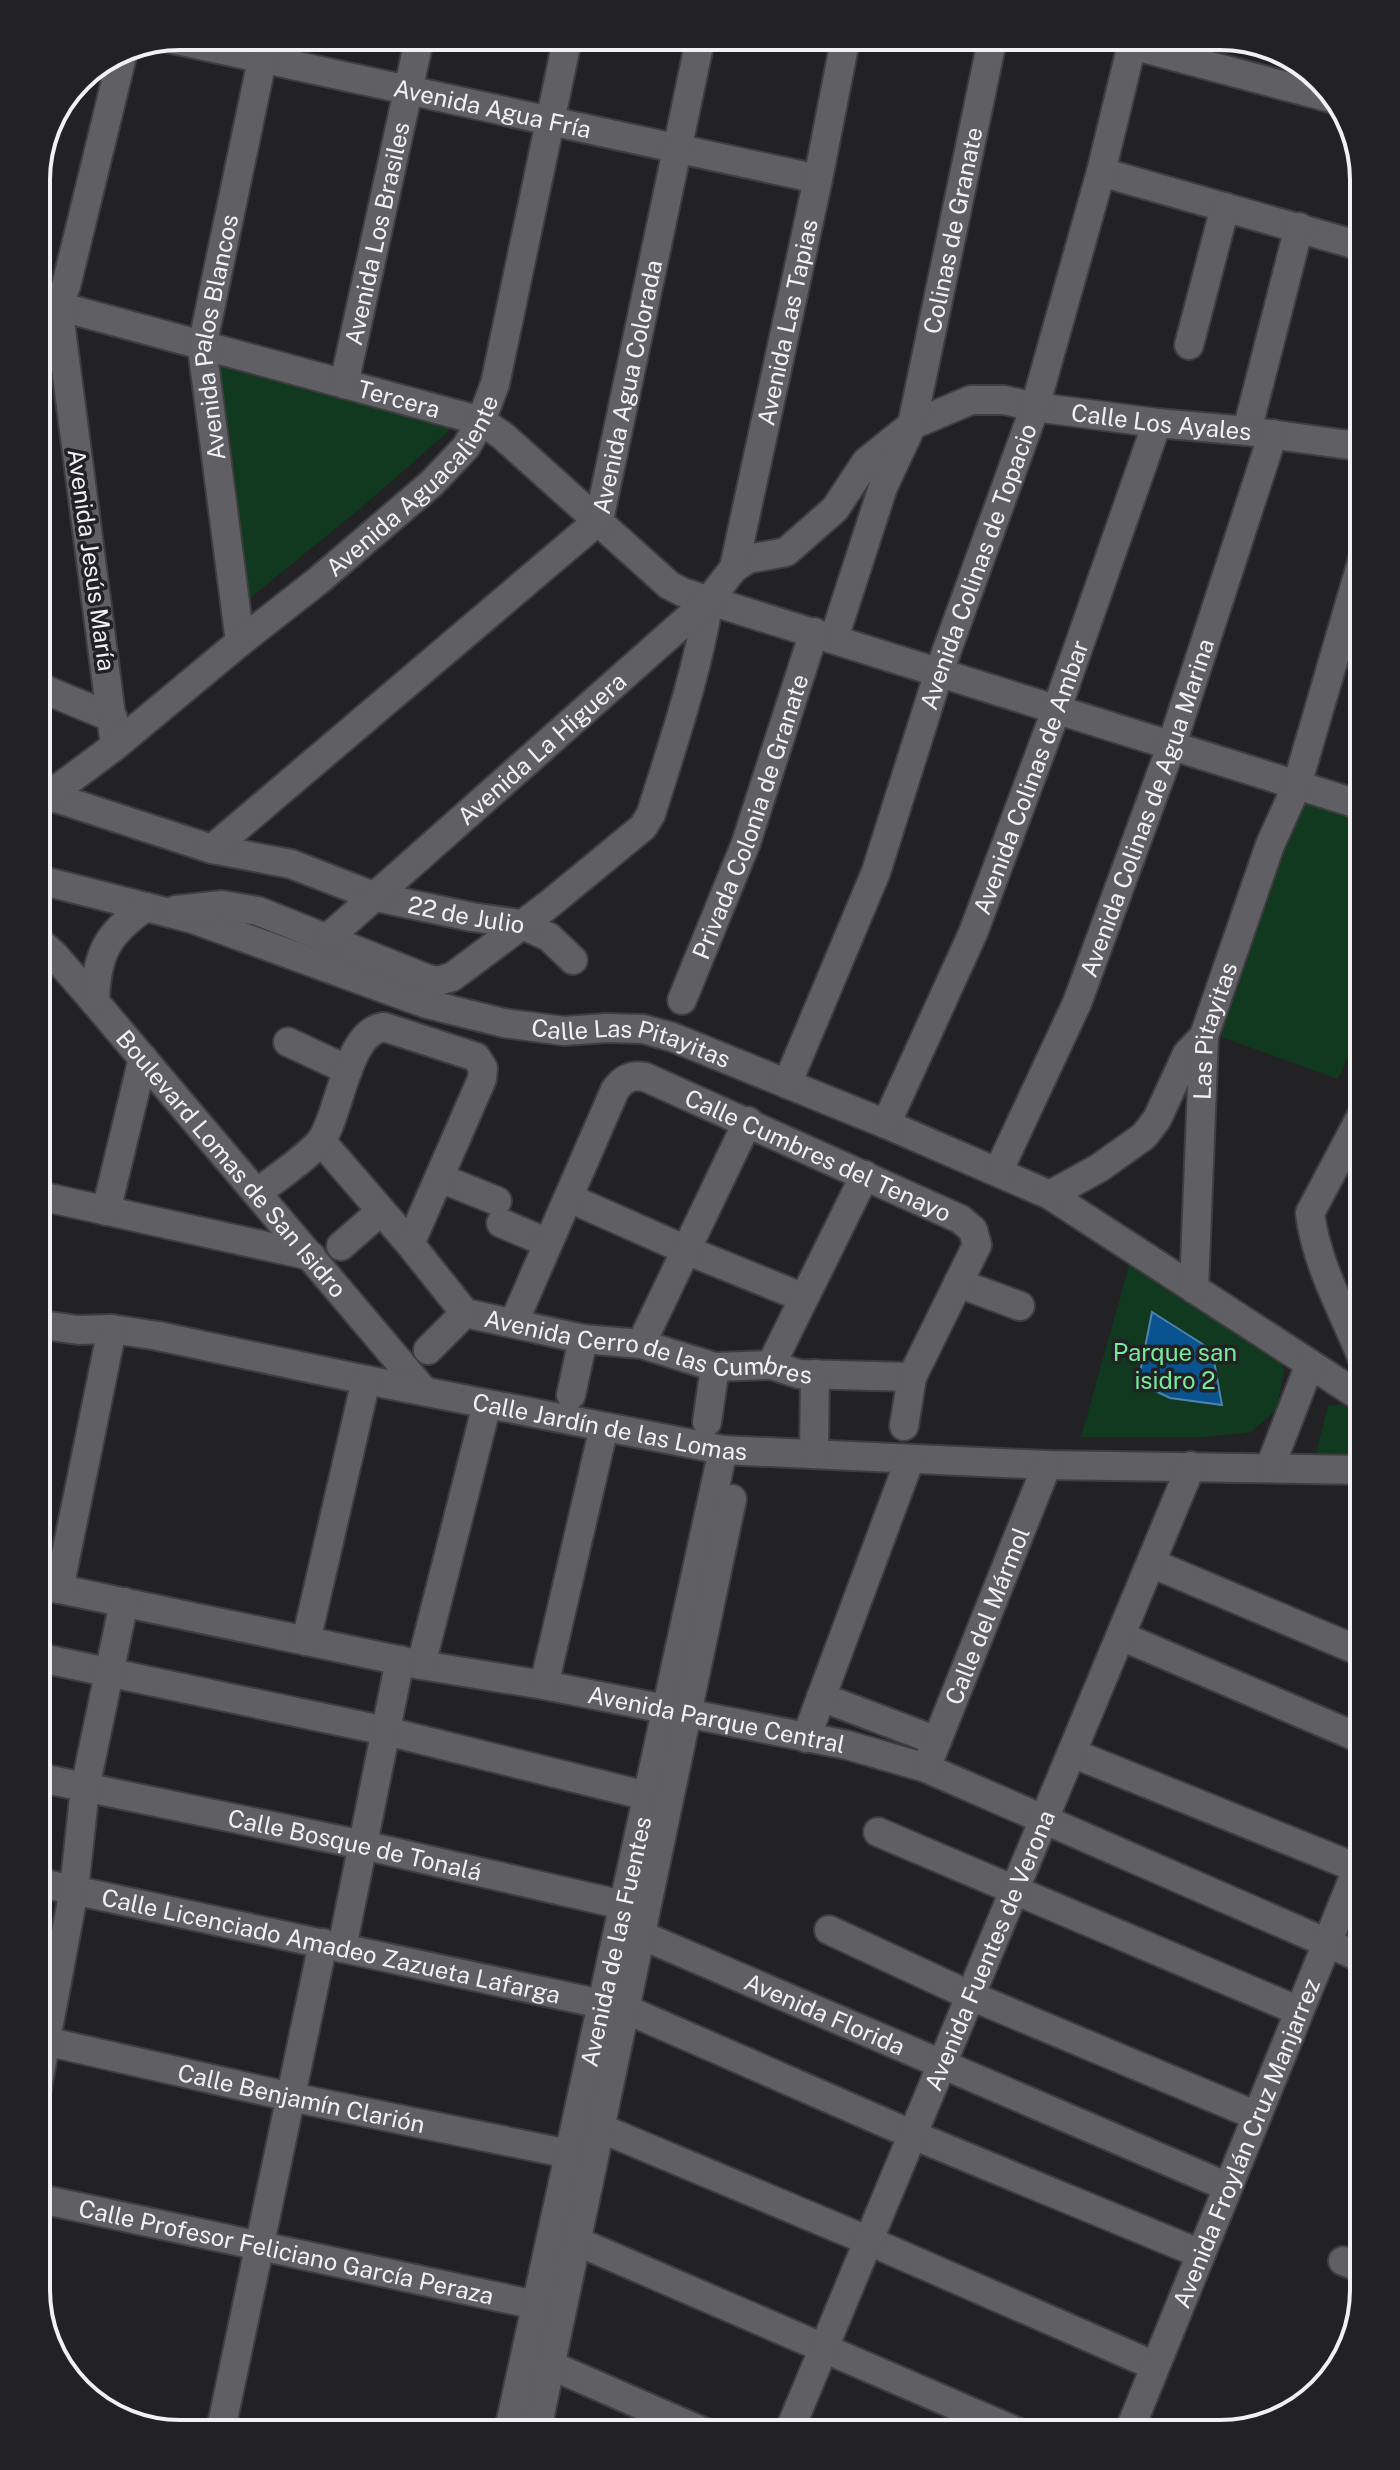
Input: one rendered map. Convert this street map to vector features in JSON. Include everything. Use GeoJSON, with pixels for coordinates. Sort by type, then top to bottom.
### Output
{"type":"FeatureCollection","features":[{"type":"Feature","properties":{"kind":"street","name":"Avenida Palos Blancos"},"geometry":{"type":"LineString","coordinates":[[240,642],[202,347],[264,50]]}},
{"type":"Feature","properties":{"kind":"street","name":"Avenida Agua Fría"},"geometry":{"type":"LineString","coordinates":[[275,50],[410,90],[818,179]]}},
{"type":"Feature","properties":{"kind":"street","name":"Avenida Los Brasiles"},"geometry":{"type":"LineString","coordinates":[[344,384],[417,50]]}},
{"type":"Feature","properties":{"kind":"street","name":"Avenida Aguacaliente"},"geometry":{"type":"LineString","coordinates":[[50,792],[56,790],[114,732],[240,642],[319,580],[432,483],[466,447],[481,421],[495,384],[565,50]]}},
{"type":"Feature","properties":{"kind":"street","name":"Avenida Agua Colorada"},"geometry":{"type":"LineString","coordinates":[[212,849],[599,520],[698,50]]}},
{"type":"Feature","properties":{"kind":"street","name":"Avenida Las Tapias"},"geometry":{"type":"LineString","coordinates":[[709,600],[734,568],[843,50]]}},
{"type":"Feature","properties":{"kind":"street","name":"Colinas de Granate"},"geometry":{"type":"LineString","coordinates":[[912,425],[990,50]]}},
{"type":"Feature","properties":{"kind":"street","name":"Avenida Colinas de Topacio"},"geometry":{"type":"LineString","coordinates":[[787,1084],[876,872],[939,672],[1035,407],[1101,172],[1131,50]]}},
{"type":"Feature","properties":{"kind":"street"},"geometry":{"type":"LineString","coordinates":[[1164,50],[1318,94]]}},
{"type":"Feature","properties":{"kind":"street","name":"Avenida Jesús María"},"geometry":{"type":"LineString","coordinates":[[50,299],[66,286],[120,65]]}},
{"type":"Feature","properties":{"kind":"street"},"geometry":{"type":"LineString","coordinates":[[1101,172],[1350,243]]}},
{"type":"Feature","properties":{"kind":"street"},"geometry":{"type":"LineString","coordinates":[[1189,345],[1225,207]]}},
{"type":"Feature","properties":{"kind":"street","name":"Avenida Colinas de Agua Marina"},"geometry":{"type":"LineString","coordinates":[[998,1172],[1077,1003],[1171,747],[1260,432],[1299,227]]}},
{"type":"Feature","properties":{"kind":"street","name":"Tercera"},"geometry":{"type":"LineString","coordinates":[[50,302],[202,347],[481,421],[503,436],[669,585],[682,592],[1350,802]]}},
{"type":"Feature","properties":{"kind":"street","name":"Avenida Jesús María"},"geometry":{"type":"LineString","coordinates":[[50,320],[114,732]]}},
{"type":"Feature","properties":{"kind":"street","name":"Calle Los Ayales"},"geometry":{"type":"LineString","coordinates":[[734,568],[748,559],[786,552],[835,509],[866,462],[912,425],[971,400],[1004,400],[1157,423],[1260,432],[1350,445]]}},
{"type":"Feature","properties":{"kind":"street","name":"Avenida Colinas de Ambar"},"geometry":{"type":"LineString","coordinates":[[886,1124],[973,933],[1057,708],[1157,423]]}},
{"type":"Feature","properties":{"kind":"street","name":"Privada Colonia de Granate"},"geometry":{"type":"LineString","coordinates":[[682,1000],[883,487],[912,425]]}},
{"type":"Feature","properties":{"kind":"street","name":"Avenida La Higuera"},"geometry":{"type":"LineString","coordinates":[[329,937],[709,600]]}},
{"type":"Feature","properties":{"kind":"street","name":"22 de Julio"},"geometry":{"type":"LineString","coordinates":[[50,798],[212,849],[291,864],[376,897],[520,924],[623,844],[643,827],[651,814],[695,669],[709,600]]}},
{"type":"Feature","properties":{"kind":"street","name":"Las Pitayitas"},"geometry":{"type":"LineString","coordinates":[[1194,1289],[1204,1036],[1270,845],[1297,785],[1350,603]]}},
{"type":"Feature","properties":{"kind":"street"},"geometry":{"type":"LineString","coordinates":[[50,694],[114,732]]}},
{"type":"Feature","properties":{"kind":"street","name":"Calle Las Pitayitas"},"geometry":{"type":"LineString","coordinates":[[50,882],[156,909],[278,948],[427,1004],[504,1023],[564,1031],[643,1029],[672,1037],[1050,1195],[1194,1289]]}},
{"type":"Feature","properties":{"kind":"street"},"geometry":{"type":"LineString","coordinates":[[95,1002],[95,977],[108,941],[120,926],[156,909],[239,906],[329,937],[438,981],[452,977],[520,924],[549,937],[573,960]]}},
{"type":"Feature","properties":{"kind":"street","name":"Boulevard Lomas de San Isidro"},"geometry":{"type":"LineString","coordinates":[[50,959],[95,1002],[424,1391]]}},
{"type":"Feature","properties":{"kind":"street"},"geometry":{"type":"LineString","coordinates":[[257,1193],[321,1141],[361,1042],[370,1031],[381,1026],[479,1059],[483,1074],[410,1244]]}},
{"type":"Feature","properties":{"kind":"street"},"geometry":{"type":"LineString","coordinates":[[1050,1195],[1099,1168],[1144,1136],[1157,1119],[1187,1054],[1204,1036]]}},
{"type":"Feature","properties":{"kind":"street"},"geometry":{"type":"LineString","coordinates":[[288,1042],[348,1070]]}},
{"type":"Feature","properties":{"kind":"street"},"geometry":{"type":"LineString","coordinates":[[106,1211],[143,1058]]}},
{"type":"Feature","properties":{"kind":"street","name":"Calle Cumbres del Tenayo"},"geometry":{"type":"LineString","coordinates":[[569,1198],[615,1090],[629,1077],[636,1075],[748,1121],[960,1219],[973,1230],[977,1245],[958,1283]]}},
{"type":"Feature","properties":{"kind":"street"},"geometry":{"type":"LineString","coordinates":[[641,1344],[748,1121]]}},
{"type":"Feature","properties":{"kind":"street"},"geometry":{"type":"LineString","coordinates":[[1350,1137],[1310,1213],[1322,1260],[1350,1328]]}},
{"type":"Feature","properties":{"kind":"street","name":"Avenida Cerro de las Cumbres"},"geometry":{"type":"LineString","coordinates":[[321,1141],[465,1313],[583,1339],[641,1344],[715,1367],[771,1365],[807,1374],[912,1377]]}},
{"type":"Feature","properties":{"kind":"street"},"geometry":{"type":"LineString","coordinates":[[771,1365],[865,1175]]}},
{"type":"Feature","properties":{"kind":"street"},"geometry":{"type":"LineString","coordinates":[[440,1178],[548,1243]]}},
{"type":"Feature","properties":{"kind":"street"},"geometry":{"type":"LineString","coordinates":[[50,1198],[311,1256]]}},
{"type":"Feature","properties":{"kind":"street"},"geometry":{"type":"LineString","coordinates":[[514,1322],[569,1198],[804,1298]]}},
{"type":"Feature","properties":{"kind":"street"},"geometry":{"type":"LineString","coordinates":[[341,1246],[381,1211]]}},
{"type":"Feature","properties":{"kind":"street"},"geometry":{"type":"LineString","coordinates":[[904,1426],[912,1377],[958,1283],[1020,1306]]}},
{"type":"Feature","properties":{"kind":"street"},"geometry":{"type":"LineString","coordinates":[[1194,1289],[1350,1390]]}},
{"type":"Feature","properties":{"kind":"street"},"geometry":{"type":"LineString","coordinates":[[428,1350],[465,1313]]}},
{"type":"Feature","properties":{"kind":"street","name":"Calle Jardín de las Lomas"},"geometry":{"type":"LineString","coordinates":[[50,1327],[69,1330],[112,1329],[732,1451],[1047,1465],[1191,1466]]}},
{"type":"Feature","properties":{"kind":"street"},"geometry":{"type":"LineString","coordinates":[[50,1579],[112,1329]]}},
{"type":"Feature","properties":{"kind":"street"},"geometry":{"type":"LineString","coordinates":[[571,1395],[583,1339]]}},
{"type":"Feature","properties":{"kind":"street"},"geometry":{"type":"LineString","coordinates":[[1270,1467],[1310,1364]]}},
{"type":"Feature","properties":{"kind":"street"},"geometry":{"type":"LineString","coordinates":[[707,1422],[715,1367]]}},
{"type":"Feature","properties":{"kind":"street"},"geometry":{"type":"LineString","coordinates":[[805,1453],[807,1374]]}},
{"type":"Feature","properties":{"kind":"street"},"geometry":{"type":"LineString","coordinates":[[306,1641],[366,1380]]}},
{"type":"Feature","properties":{"kind":"street"},"geometry":{"type":"LineString","coordinates":[[223,2420],[291,2097],[363,1845],[386,1731],[411,1662],[487,1404]]}},
{"type":"Feature","properties":{"kind":"street"},"geometry":{"type":"LineString","coordinates":[[544,1685],[604,1427]]}},
{"type":"Feature","properties":{"kind":"street","name":"Avenida de las Fuentes"},"geometry":{"type":"LineString","coordinates":[[511,2420],[569,2154],[613,2006],[641,1935],[677,1710],[732,1451]]}},
{"type":"Feature","properties":{"kind":"street"},"geometry":{"type":"LineString","coordinates":[[806,1738],[910,1459]]}},
{"type":"Feature","properties":{"kind":"street","name":"Calle del Mármol"},"geometry":{"type":"LineString","coordinates":[[926,1768],[1047,1465]]}},
{"type":"Feature","properties":{"kind":"street"},"geometry":{"type":"LineString","coordinates":[[1191,1466],[1350,1470]]}},
{"type":"Feature","properties":{"kind":"street","name":"Avenida Fuentes de Verona"},"geometry":{"type":"LineString","coordinates":[[794,2420],[1191,1466]]}},
{"type":"Feature","properties":{"kind":"street"},"geometry":{"type":"LineString","coordinates":[[1151,1563],[1350,1647]]}},
{"type":"Feature","properties":{"kind":"street","name":"Avenida Parque Central"},"geometry":{"type":"LineString","coordinates":[[50,1587],[411,1662],[677,1710],[885,1755],[926,1768],[1350,1953]]}},
{"type":"Feature","properties":{"kind":"street"},"geometry":{"type":"LineString","coordinates":[[50,1999],[74,1890],[85,1788],[124,1602]]}},
{"type":"Feature","properties":{"kind":"street"},"geometry":{"type":"LineString","coordinates":[[1121,1636],[1350,1734]]}},
{"type":"Feature","properties":{"kind":"street"},"geometry":{"type":"LineString","coordinates":[[50,1660],[386,1731],[647,1796]]}},
{"type":"Feature","properties":{"kind":"street"},"geometry":{"type":"LineString","coordinates":[[821,1697],[937,1741]]}},
{"type":"Feature","properties":{"kind":"street","name":"Avenida de las Fuentes"},"geometry":{"type":"LineString","coordinates":[[539,2420],[600,2128],[623,1905],[647,1796],[677,1710]]}},
{"type":"Feature","properties":{"kind":"street"},"geometry":{"type":"LineString","coordinates":[[1072,1753],[1350,1856]]}},
{"type":"Feature","properties":{"kind":"street","name":"Calle Bosque de Tonalá"},"geometry":{"type":"LineString","coordinates":[[50,1780],[363,1845],[623,1905]]}},
{"type":"Feature","properties":{"kind":"street"},"geometry":{"type":"LineString","coordinates":[[878,1832],[1299,2011]]}},
{"type":"Feature","properties":{"kind":"street","name":"Calle Licenciado Amadeo Zazueta Lafarga"},"geometry":{"type":"LineString","coordinates":[[50,1885],[613,2006],[1201,2254]]}},
{"type":"Feature","properties":{"kind":"street","name":"Avenida Froylán Cruz Manjarrez"},"geometry":{"type":"LineString","coordinates":[[1134,2420],[1350,1887]]}},
{"type":"Feature","properties":{"kind":"street"},"geometry":{"type":"LineString","coordinates":[[829,1930],[971,1996],[1257,2116]]}},
{"type":"Feature","properties":{"kind":"street","name":"Avenida Florida"},"geometry":{"type":"LineString","coordinates":[[641,1935],[1228,2187]]}},
{"type":"Feature","properties":{"kind":"street","name":"Calle Benjamín Clarión"},"geometry":{"type":"LineString","coordinates":[[50,2042],[291,2097],[569,2154]]}},
{"type":"Feature","properties":{"kind":"street"},"geometry":{"type":"LineString","coordinates":[[600,2128],[1155,2366]]}},
{"type":"Feature","properties":{"kind":"street","name":"Calle Profesor Feliciano García Peraza"},"geometry":{"type":"LineString","coordinates":[[50,2201],[536,2305]]}},
{"type":"Feature","properties":{"kind":"street"},"geometry":{"type":"LineString","coordinates":[[576,2241],[989,2420]]}},
{"type":"Feature","properties":{"kind":"street"},"geometry":{"type":"LineString","coordinates":[[550,2365],[676,2420]]}},
{"type":"Feature","properties":{"kind":"green space"},"geometry":{"type":"Polygon","coordinates":[[[208,358],[458,423],[362,507],[240,606],[208,358]]]}},
{"type":"Feature","properties":{"kind":"green space"},"geometry":{"type":"Polygon","coordinates":[[[1293,792],[1350,813],[1350,1052],[1338,1079],[1221,1037],[1293,792]]]}},
{"type":"Feature","properties":{"kind":"green space","name":"Parque san isidro 2"},"geometry":{"type":"Polygon","coordinates":[[[1134,1248],[1270,1344],[1284,1369],[1277,1409],[1251,1432],[1205,1437],[1081,1437],[1134,1248]]]}},
{"type":"Feature","properties":{"kind":"green space"},"geometry":{"type":"Polygon","coordinates":[[[1344,1404],[1350,1408],[1350,1459],[1332,1458],[1316,1452],[1328,1406],[1344,1404]]]}},
{"type":"Feature","properties":{"kind":"water"},"geometry":{"type":"Polygon","coordinates":[[[1152,1312],[1212,1350],[1222,1405],[1170,1398],[1138,1383],[1152,1312]]]}}]}
